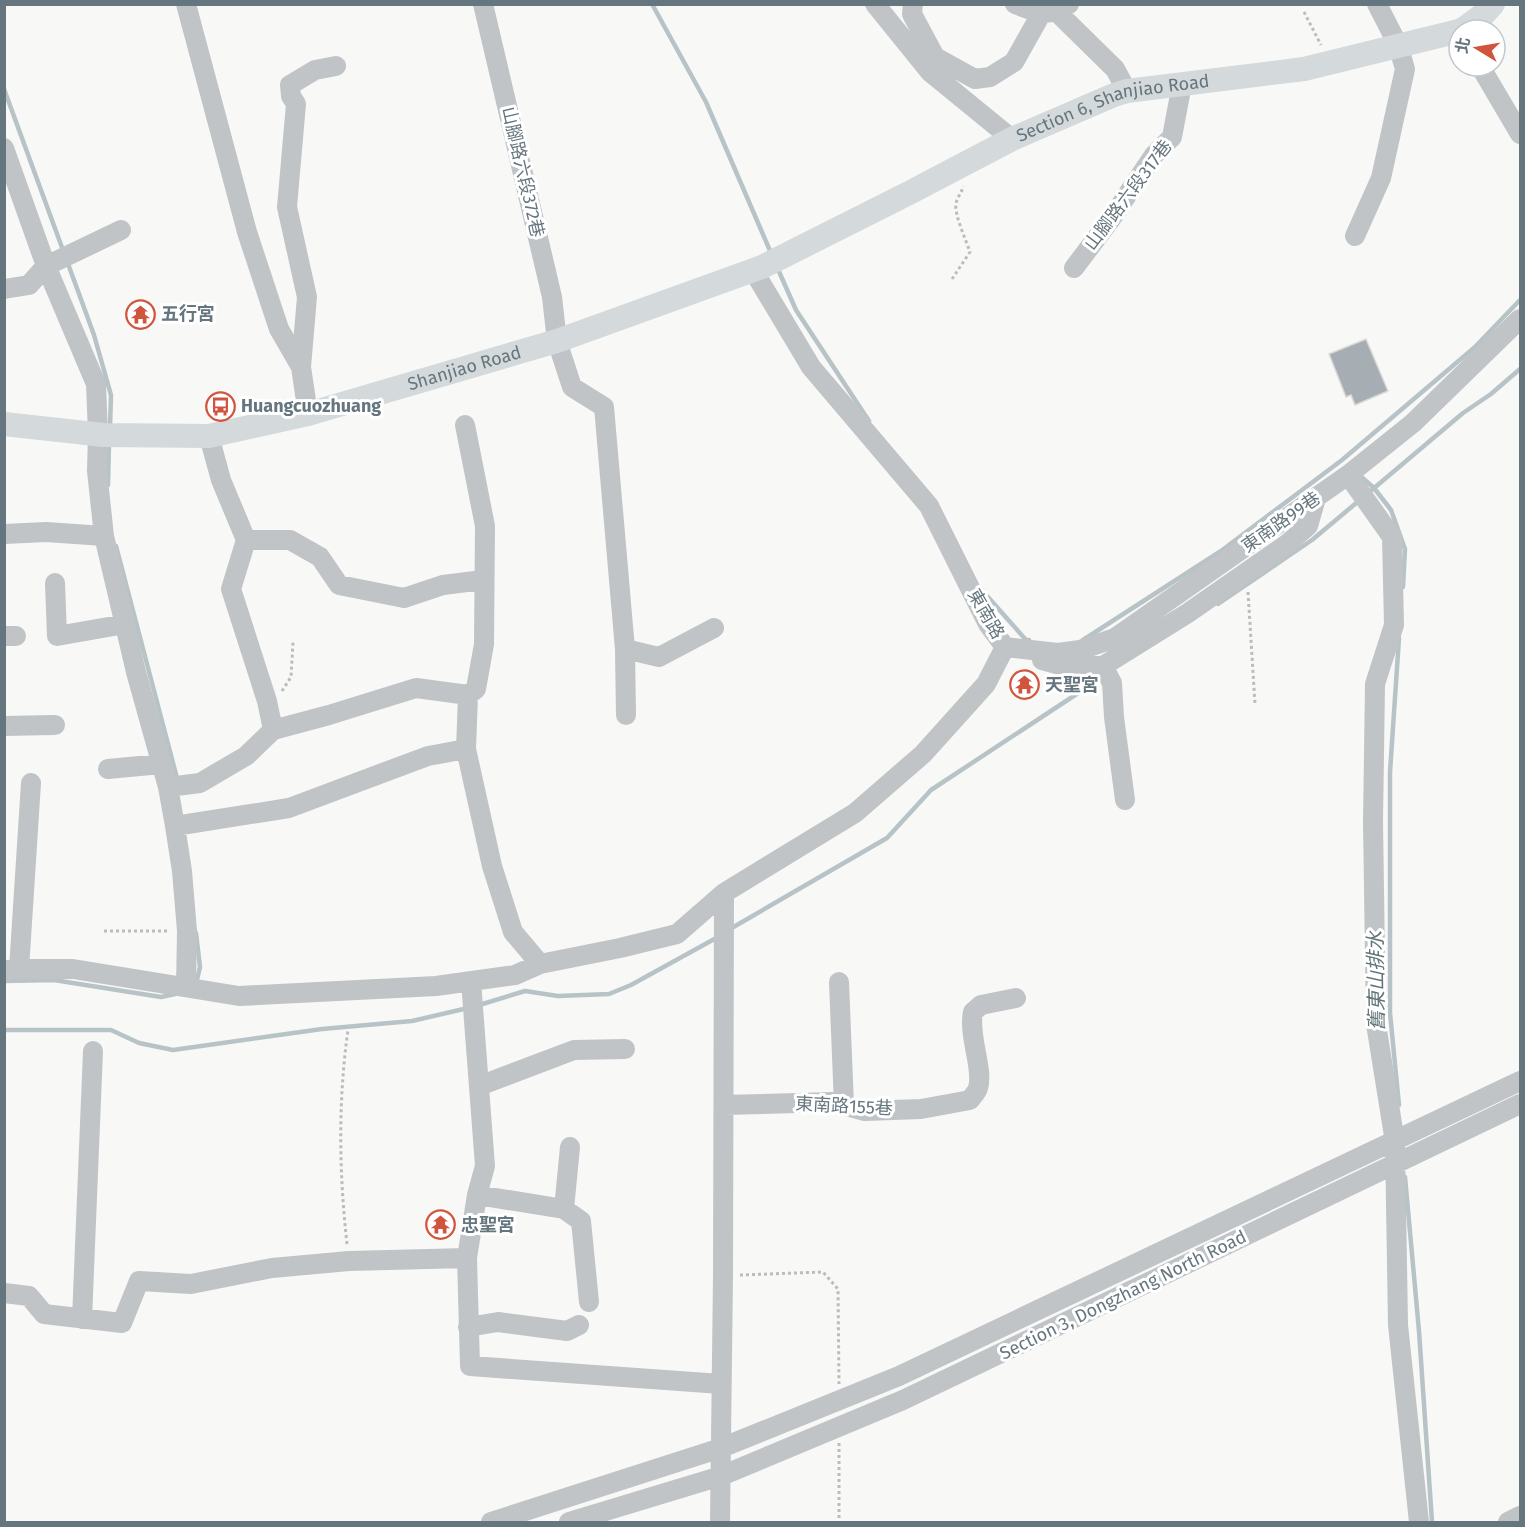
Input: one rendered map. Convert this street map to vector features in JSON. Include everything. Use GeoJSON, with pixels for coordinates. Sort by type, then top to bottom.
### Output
{"type":"FeatureCollection","features":[{"type":"Feature","properties":{"kind":"main road","name":"Section 6, Shanjiao Road"},"geometry":{"type":"LineString","coordinates":[[1478,18],[1493,4]]}},
{"type":"Feature","properties":{"kind":"main road","name":"Section 6, Shanjiao Road"},"geometry":{"type":"LineString","coordinates":[[758,268],[790,254],[1012,139],[1127,91],[1304,69],[1447,34]]}},
{"type":"Feature","properties":{"kind":"main road","name":"Shanjiao Road"},"geometry":{"type":"LineString","coordinates":[[4,424],[107,435],[209,436],[308,414],[557,341],[758,268]]}},
{"type":"Feature","properties":{"kind":"street"},"geometry":{"type":"LineString","coordinates":[[186,4],[247,232],[279,328],[301,367]]}},
{"type":"Feature","properties":{"kind":"street","name":"山腳路六段372巷"},"geometry":{"type":"LineString","coordinates":[[483,4],[552,297],[557,341],[572,387],[604,407],[625,649]]}},
{"type":"Feature","properties":{"kind":"street"},"geometry":{"type":"LineString","coordinates":[[875,4],[930,72],[1012,139]]}},
{"type":"Feature","properties":{"kind":"street"},"geometry":{"type":"LineString","coordinates":[[913,4],[912,14],[934,57],[975,79],[990,77],[1014,62],[1056,10]]}},
{"type":"Feature","properties":{"kind":"street"},"geometry":{"type":"LineString","coordinates":[[1015,4],[1056,10],[1114,69],[1127,91]]}},
{"type":"Feature","properties":{"kind":"street"},"geometry":{"type":"LineString","coordinates":[[1355,236],[1381,178],[1405,69],[1398,45],[1377,4]]}},
{"type":"Feature","properties":{"kind":"street"},"geometry":{"type":"LineString","coordinates":[[308,414],[301,367],[307,297],[287,207],[296,104],[291,96],[290,85],[315,70],[336,66]]}},
{"type":"Feature","properties":{"kind":"street"},"geometry":{"type":"LineString","coordinates":[[1487,78],[1521,134]]}},
{"type":"Feature","properties":{"kind":"street","name":"山腳路六段317巷"},"geometry":{"type":"LineString","coordinates":[[1074,268],[1111,219],[1154,155],[1172,137],[1182,84]]}},
{"type":"Feature","properties":{"kind":"street"},"geometry":{"type":"LineString","coordinates":[[4,148],[46,266],[96,384],[107,435],[97,471],[104,536],[168,787],[182,871],[193,988]]}},
{"type":"Feature","properties":{"kind":"street"},"geometry":{"type":"LineString","coordinates":[[4,289],[29,285],[46,266],[121,230]]}},
{"type":"Feature","properties":{"kind":"street","name":"東南路"},"geometry":{"type":"LineString","coordinates":[[12,969],[73,969],[239,996],[436,986],[514,975],[540,964],[677,934],[724,893],[855,813],[922,754],[986,684],[1005,647],[988,624],[929,506],[811,367],[758,268]]}},
{"type":"Feature","properties":{"kind":"street","name":"東南路99巷"},"geometry":{"type":"LineString","coordinates":[[1005,647],[1058,653],[1080,650],[1115,638],[1348,475],[1413,423],[1521,319]]}},
{"type":"Feature","properties":{"kind":"street"},"geometry":{"type":"LineString","coordinates":[[168,787],[200,783],[246,756],[273,730],[329,716],[416,688],[468,695],[476,689],[484,644],[484,526],[465,425]]}},
{"type":"Feature","properties":{"kind":"street"},"geometry":{"type":"LineString","coordinates":[[209,436],[221,480],[246,540],[231,589],[267,701],[273,730]]}},
{"type":"Feature","properties":{"kind":"street"},"geometry":{"type":"LineString","coordinates":[[1348,475],[1392,537],[1394,625],[1375,684],[1373,822],[1376,1024],[1395,1142],[1398,1325],[1419,1522]]}},
{"type":"Feature","properties":{"kind":"street"},"geometry":{"type":"LineString","coordinates":[[1005,647],[1064,666],[1103,666],[1188,613],[1308,526],[1316,498]]}},
{"type":"Feature","properties":{"kind":"street"},"geometry":{"type":"LineString","coordinates":[[4,534],[46,532],[104,536]]}},
{"type":"Feature","properties":{"kind":"street"},"geometry":{"type":"LineString","coordinates":[[246,540],[290,540],[320,557],[339,585],[404,598],[443,585],[483,580]]}},
{"type":"Feature","properties":{"kind":"street"},"geometry":{"type":"LineString","coordinates":[[55,583],[57,636],[125,624]]}},
{"type":"Feature","properties":{"kind":"street"},"geometry":{"type":"LineString","coordinates":[[626,714],[625,649],[659,657],[714,628]]}},
{"type":"Feature","properties":{"kind":"street"},"geometry":{"type":"LineString","coordinates":[[1103,666],[1112,683],[1125,800]]}},
{"type":"Feature","properties":{"kind":"street"},"geometry":{"type":"LineString","coordinates":[[468,695],[466,748],[492,866],[513,932],[540,964]]}},
{"type":"Feature","properties":{"kind":"street"},"geometry":{"type":"LineString","coordinates":[[4,726],[55,725]]}},
{"type":"Feature","properties":{"kind":"street"},"geometry":{"type":"LineString","coordinates":[[175,826],[290,808],[428,756],[466,748]]}},
{"type":"Feature","properties":{"kind":"street"},"geometry":{"type":"LineString","coordinates":[[108,769],[161,764]]}},
{"type":"Feature","properties":{"kind":"street"},"geometry":{"type":"LineString","coordinates":[[12,969],[31,783]]}},
{"type":"Feature","properties":{"kind":"street"},"geometry":{"type":"LineString","coordinates":[[720,1522],[724,893]]}},
{"type":"Feature","properties":{"kind":"street"},"geometry":{"type":"LineString","coordinates":[[471,981],[484,1166],[467,1258],[470,1366],[722,1384]]}},
{"type":"Feature","properties":{"kind":"street"},"geometry":{"type":"LineString","coordinates":[[839,982],[844,1105]]}},
{"type":"Feature","properties":{"kind":"street","name":"東南路155巷"},"geometry":{"type":"LineString","coordinates":[[724,1105],[832,1102],[865,1111],[921,1109],[970,1100],[978,1089],[978,1071],[972,1034],[973,1012],[981,1005],[1016,998]]}},
{"type":"Feature","properties":{"kind":"street"},"geometry":{"type":"LineString","coordinates":[[478,1086],[574,1050],[625,1049]]}},
{"type":"Feature","properties":{"kind":"street"},"geometry":{"type":"LineString","coordinates":[[82,1319],[93,1051]]}},
{"type":"Feature","properties":{"kind":"street","name":"Section 3, Dongzhang North Road"},"geometry":{"type":"LineString","coordinates":[[492,1522],[721,1448],[899,1376],[1395,1142],[1521,1080]]}},
{"type":"Feature","properties":{"kind":"street","name":"Section 3, Dongzhang North Road"},"geometry":{"type":"LineString","coordinates":[[569,1522],[721,1476],[903,1400],[1521,1104]]}},
{"type":"Feature","properties":{"kind":"street"},"geometry":{"type":"LineString","coordinates":[[564,1209],[570,1147]]}},
{"type":"Feature","properties":{"kind":"street"},"geometry":{"type":"LineString","coordinates":[[477,1195],[564,1209],[581,1221],[589,1302]]}},
{"type":"Feature","properties":{"kind":"street"},"geometry":{"type":"LineString","coordinates":[[4,1293],[29,1296],[44,1314],[122,1323],[139,1281],[191,1284],[272,1268],[349,1261],[467,1258]]}},
{"type":"Feature","properties":{"kind":"street"},"geometry":{"type":"LineString","coordinates":[[468,1327],[498,1322],[567,1331],[579,1325]]}},
{"type":"Feature","properties":{"kind":"street"},"geometry":{"type":"LineString","coordinates":[[1508,1522],[1521,1516]]}},
{"type":"Feature","properties":{"kind":"path"},"geometry":{"type":"LineString","coordinates":[[1304,12],[1329,62]]}},
{"type":"Feature","properties":{"kind":"path"},"geometry":{"type":"LineString","coordinates":[[952,279],[970,252],[955,211],[956,201],[962,193],[963,184],[957,168]]}},
{"type":"Feature","properties":{"kind":"path"},"geometry":{"type":"LineString","coordinates":[[1240,577],[1248,591],[1255,704]]}},
{"type":"Feature","properties":{"kind":"path"},"geometry":{"type":"LineString","coordinates":[[267,701],[283,691],[291,677],[293,642]]}},
{"type":"Feature","properties":{"kind":"path"},"geometry":{"type":"LineString","coordinates":[[104,931],[187,931]]}},
{"type":"Feature","properties":{"kind":"path"},"geometry":{"type":"LineString","coordinates":[[348,1030],[341,1078],[341,1190],[349,1261]]}},
{"type":"Feature","properties":{"kind":"path"},"geometry":{"type":"LineString","coordinates":[[723,1275],[823,1272],[838,1289],[839,1401]]}},
{"type":"Feature","properties":{"kind":"path"},"geometry":{"type":"LineString","coordinates":[[839,1426],[839,1522]]}},
{"type":"Feature","properties":{"kind":"building"},"geometry":{"type":"Polygon","coordinates":[[[1366,339],[1388,391],[1355,405],[1351,395],[1346,397],[1329,354],[1366,339]]]}},
{"type":"Feature","properties":{"kind":"waterway"},"geometry":{"type":"LineString","coordinates":[[652,4],[706,102],[771,253]]}},
{"type":"Feature","properties":{"kind":"waterway"},"geometry":{"type":"LineString","coordinates":[[4,89],[64,253]]}},
{"type":"Feature","properties":{"kind":"waterway"},"geometry":{"type":"LineString","coordinates":[[67,261],[94,335],[111,395],[110,428]]}},
{"type":"Feature","properties":{"kind":"waterway"},"geometry":{"type":"LineString","coordinates":[[777,267],[796,310],[869,421]]}},
{"type":"Feature","properties":{"kind":"waterway"},"geometry":{"type":"LineString","coordinates":[[1083,640],[1221,551],[1342,460],[1475,347],[1520,300]]}},
{"type":"Feature","properties":{"kind":"waterway"},"geometry":{"type":"LineString","coordinates":[[1367,494],[1463,413],[1491,394],[1520,369]]}},
{"type":"Feature","properties":{"kind":"waterway"},"geometry":{"type":"LineString","coordinates":[[108,485],[109,443]]}},
{"type":"Feature","properties":{"kind":"waterway","name":"舊東山排水"},"geometry":{"type":"LineString","coordinates":[[1358,474],[1374,488],[1391,510],[1405,549],[1403,587]]}},
{"type":"Feature","properties":{"kind":"waterway"},"geometry":{"type":"LineString","coordinates":[[1218,604],[1312,540],[1361,499]]}},
{"type":"Feature","properties":{"kind":"waterway"},"geometry":{"type":"LineString","coordinates":[[116,546],[178,782]]}},
{"type":"Feature","properties":{"kind":"waterway"},"geometry":{"type":"LineString","coordinates":[[980,588],[1026,640],[1029,640]]}},
{"type":"Feature","properties":{"kind":"waterway","name":"舊東山排水"},"geometry":{"type":"LineString","coordinates":[[1399,638],[1390,772],[1390,1013],[1399,1105]]}},
{"type":"Feature","properties":{"kind":"waterway"},"geometry":{"type":"LineString","coordinates":[[730,929],[887,838],[931,790],[1104,676]]}},
{"type":"Feature","properties":{"kind":"waterway"},"geometry":{"type":"LineString","coordinates":[[196,933],[200,967],[196,984]]}},
{"type":"Feature","properties":{"kind":"waterway"},"geometry":{"type":"LineString","coordinates":[[476,1006],[525,991],[558,996],[609,994],[631,985],[718,937]]}},
{"type":"Feature","properties":{"kind":"waterway"},"geometry":{"type":"LineString","coordinates":[[4,981],[54,980],[161,997],[175,994]]}},
{"type":"Feature","properties":{"kind":"waterway"},"geometry":{"type":"LineString","coordinates":[[4,1030],[111,1030],[139,1043],[173,1050],[322,1029],[412,1021],[468,1008]]}},
{"type":"Feature","properties":{"kind":"waterway","name":"舊東山排水"},"geometry":{"type":"LineString","coordinates":[[1405,1177],[1419,1331],[1432,1522]]}},
{"type":"Feature","properties":{"kind":"place","name":"五行宮"},"geometry":{"type":"Point","coordinates":[140,314]}},
{"type":"Feature","properties":{"kind":"place","name":"Huangcuozhuang"},"geometry":{"type":"Point","coordinates":[220,406]}},
{"type":"Feature","properties":{"kind":"place","name":"天聖宮"},"geometry":{"type":"Point","coordinates":[1024,685]}},
{"type":"Feature","properties":{"kind":"place","name":"忠聖宮"},"geometry":{"type":"Point","coordinates":[440,1225]}}]}
